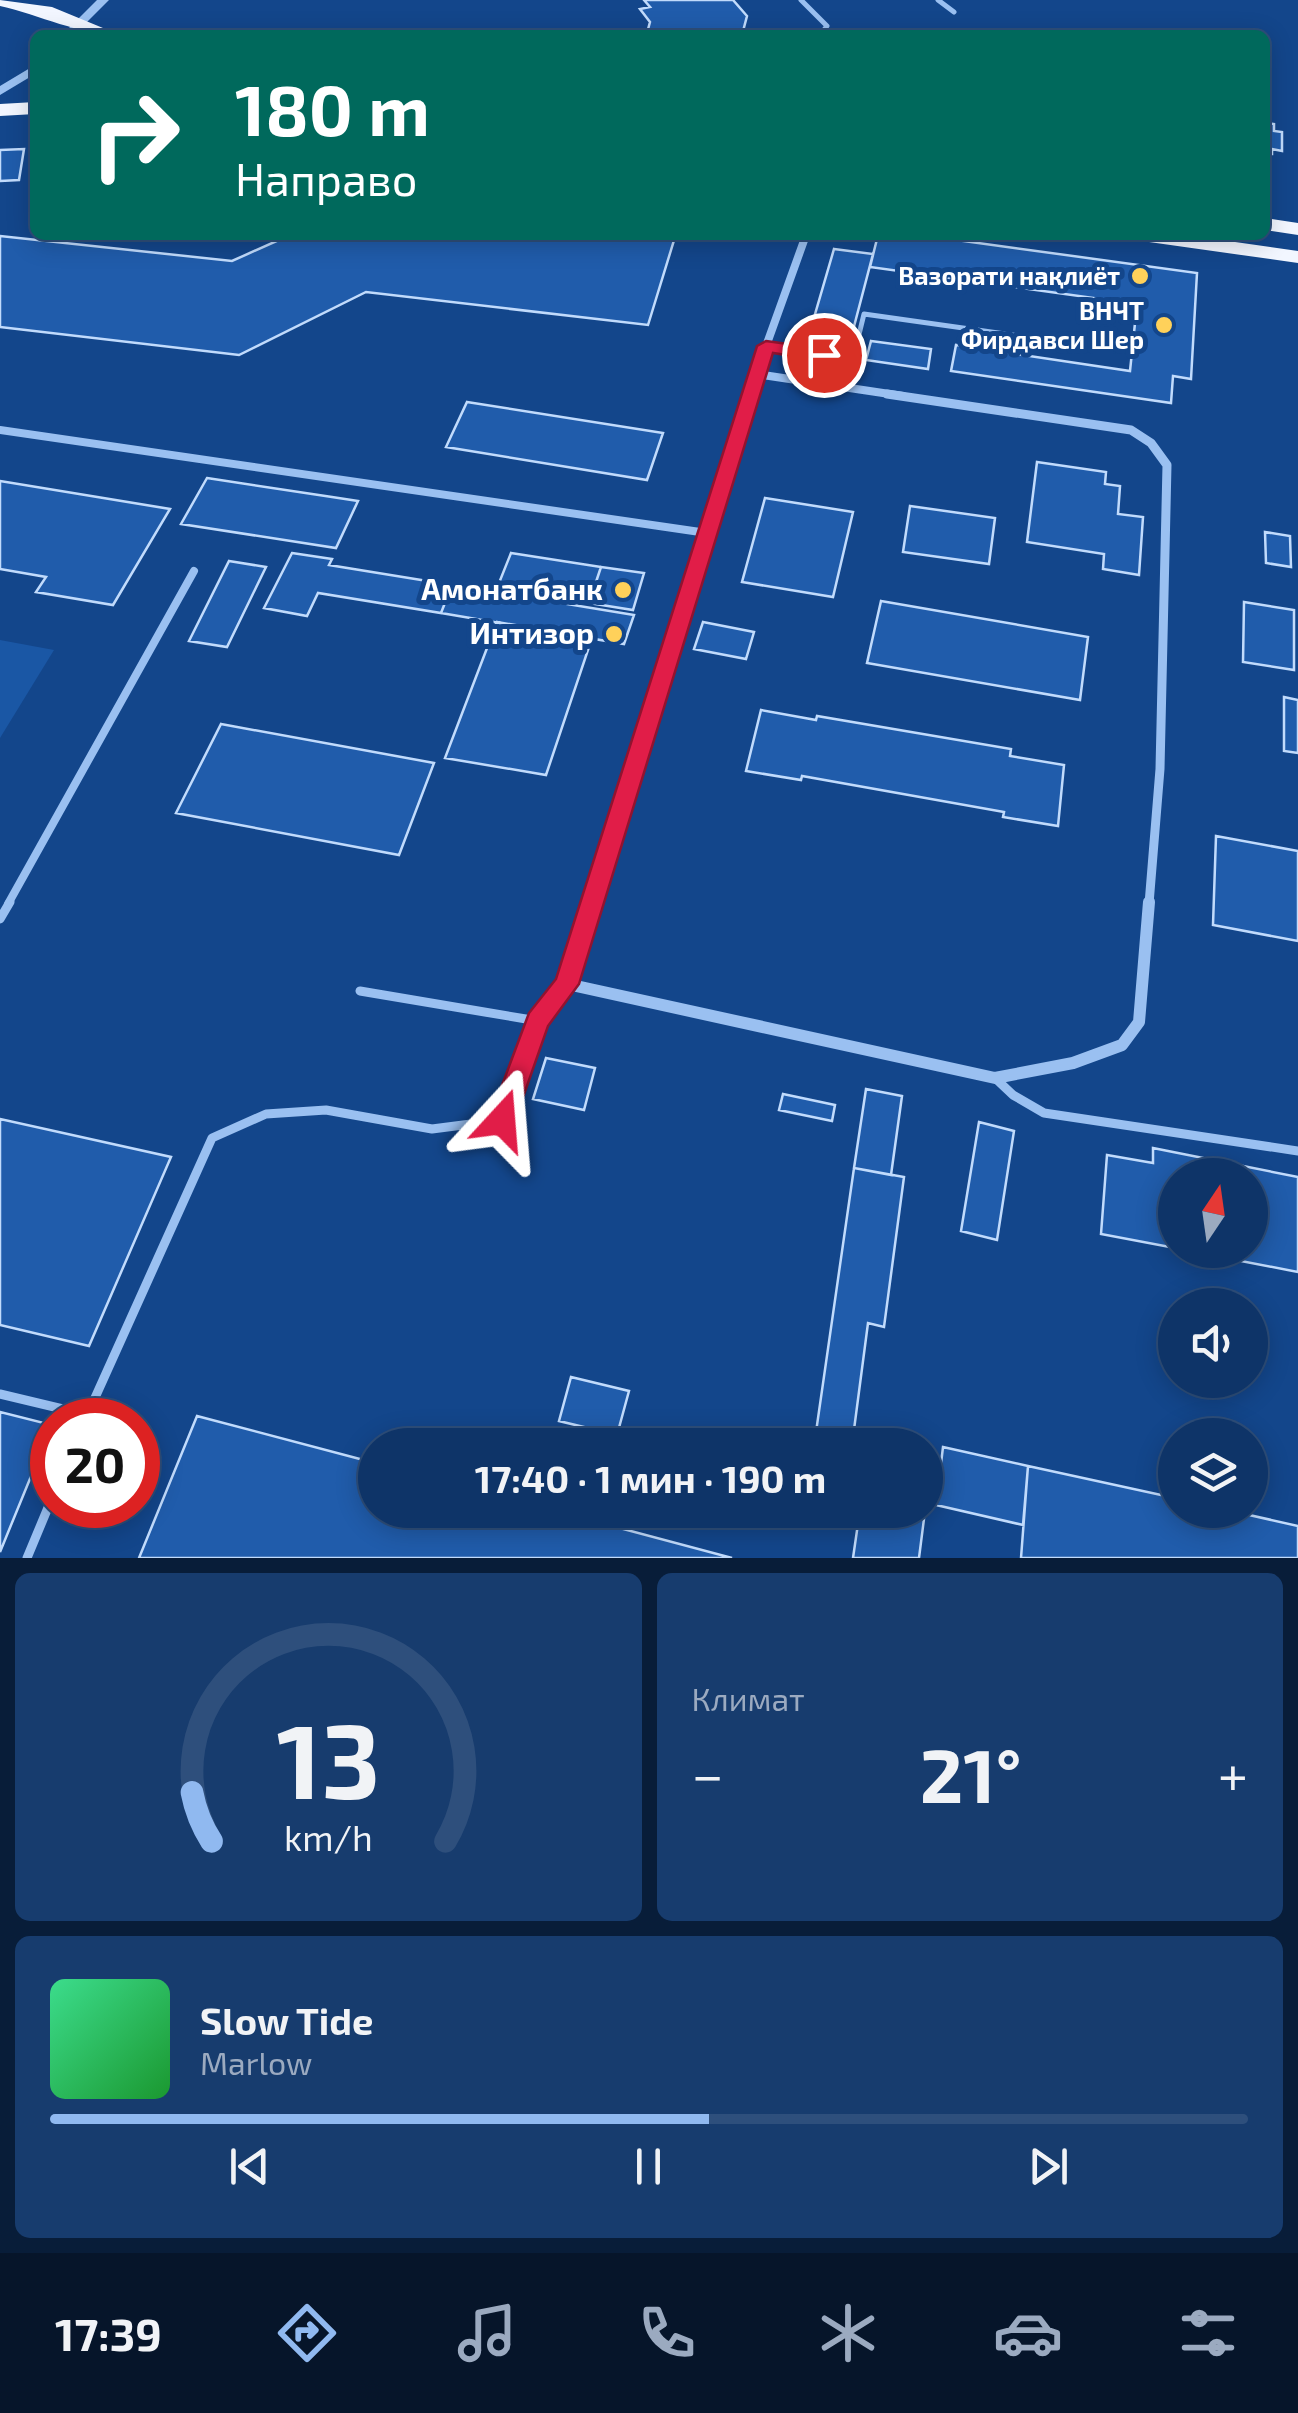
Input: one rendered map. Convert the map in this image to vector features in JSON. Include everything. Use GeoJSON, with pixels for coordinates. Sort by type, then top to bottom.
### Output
{"type":"FeatureCollection","features":[{"type":"Feature","properties":{"kind":"highway"},"geometry":{"type":"LineString","coordinates":[[0,1],[73,29]]}},
{"type":"Feature","properties":{"kind":"highway"},"geometry":{"type":"LineString","coordinates":[[0,110],[30,108]]}},
{"type":"Feature","properties":{"kind":"highway"},"geometry":{"type":"LineString","coordinates":[[1270,225],[1298,229]]}},
{"type":"Feature","properties":{"kind":"highway"},"geometry":{"type":"LineString","coordinates":[[1177,240],[1298,257]]}},
{"type":"Feature","properties":{"kind":"street"},"geometry":{"type":"LineString","coordinates":[[73,29],[103,0]]}},
{"type":"Feature","properties":{"kind":"street"},"geometry":{"type":"LineString","coordinates":[[0,91],[30,71]]}},
{"type":"Feature","properties":{"kind":"street"},"geometry":{"type":"LineString","coordinates":[[756,374],[1130,430],[1151,443],[1167,465],[1160,769],[1139,1022],[1122,1045],[1073,1064],[996,1078],[567,984],[756,374],[804,240]]}},
{"type":"Feature","properties":{"kind":"lane"},"geometry":{"type":"LineString","coordinates":[[801,0],[827,26],[824,30]]}},
{"type":"Feature","properties":{"kind":"lane"},"geometry":{"type":"LineString","coordinates":[[938,0],[954,12]]}},
{"type":"Feature","properties":{"kind":"lane"},"geometry":{"type":"LineString","coordinates":[[766,346],[853,359],[864,314],[1104,348]]}},
{"type":"Feature","properties":{"kind":"lane"},"geometry":{"type":"LineString","coordinates":[[0,430],[707,533]]}},
{"type":"Feature","properties":{"kind":"lane"},"geometry":{"type":"LineString","coordinates":[[0,919],[194,570]]}},
{"type":"Feature","properties":{"kind":"lane"},"geometry":{"type":"LineString","coordinates":[[95,1398],[212,1138],[266,1114],[326,1110],[432,1129],[502,1120],[538,1021],[567,984]]}},
{"type":"Feature","properties":{"kind":"lane"},"geometry":{"type":"LineString","coordinates":[[360,991],[538,1021]]}},
{"type":"Feature","properties":{"kind":"lane"},"geometry":{"type":"LineString","coordinates":[[996,1078],[1012,1096],[1044,1112],[1298,1152]]}},
{"type":"Feature","properties":{"kind":"lane"},"geometry":{"type":"LineString","coordinates":[[0,1394],[30,1402]]}},
{"type":"Feature","properties":{"kind":"lane"},"geometry":{"type":"LineString","coordinates":[[27,1558],[40,1528]]}},
{"type":"Feature","properties":{"kind":"shaded area"},"geometry":{"type":"Polygon","coordinates":[[[0,640],[54,650],[0,738],[0,640]]]}},
{"type":"Feature","properties":{"kind":"building"},"geometry":{"type":"Polygon","coordinates":[[[644,0],[733,0],[747,16],[743,30],[648,30],[650,22],[640,9],[650,7],[644,0]]]}},
{"type":"Feature","properties":{"kind":"building"},"geometry":{"type":"Polygon","coordinates":[[[1270,124],[1274,124],[1274,131],[1282,132],[1282,151],[1272,149],[1272,154],[1270,124]]]}},
{"type":"Feature","properties":{"kind":"building"},"geometry":{"type":"Polygon","coordinates":[[[24,149],[19,180],[0,181],[0,150],[24,149]]]}},
{"type":"Feature","properties":{"kind":"building"},"geometry":{"type":"Polygon","coordinates":[[[0,236],[232,261],[279,240],[674,240],[648,325],[366,292],[239,355],[0,327],[0,236]]]}},
{"type":"Feature","properties":{"kind":"building","name":"ВНЧТ Фирдавси Шер"},"geometry":{"type":"Polygon","coordinates":[[[877,240],[956,240],[1197,273],[1191,379],[1173,376],[1171,403],[951,371],[956,345],[1130,371],[1137,304],[870,267],[877,240]]]}},
{"type":"Feature","properties":{"kind":"building"},"geometry":{"type":"Polygon","coordinates":[[[834,249],[873,254],[852,334],[811,328],[834,249]]]}},
{"type":"Feature","properties":{"kind":"building"},"geometry":{"type":"Polygon","coordinates":[[[871,341],[931,349],[928,369],[866,360],[871,341]]]}},
{"type":"Feature","properties":{"kind":"building"},"geometry":{"type":"Polygon","coordinates":[[[467,402],[663,433],[647,480],[446,447],[467,402]]]}},
{"type":"Feature","properties":{"kind":"building"},"geometry":{"type":"Polygon","coordinates":[[[1037,462],[1106,472],[1105,484],[1120,486],[1118,514],[1143,517],[1139,575],[1103,569],[1104,554],[1027,542],[1037,462]]]}},
{"type":"Feature","properties":{"kind":"building"},"geometry":{"type":"Polygon","coordinates":[[[207,478],[358,501],[336,548],[181,524],[207,478]]]}},
{"type":"Feature","properties":{"kind":"building"},"geometry":{"type":"Polygon","coordinates":[[[0,481],[170,509],[113,605],[36,592],[46,577],[0,569],[0,481]]]}},
{"type":"Feature","properties":{"kind":"building"},"geometry":{"type":"Polygon","coordinates":[[[765,498],[853,512],[833,597],[742,582],[765,498]]]}},
{"type":"Feature","properties":{"kind":"building"},"geometry":{"type":"Polygon","coordinates":[[[910,506],[995,518],[989,564],[903,552],[910,506]]]}},
{"type":"Feature","properties":{"kind":"building"},"geometry":{"type":"Polygon","coordinates":[[[1265,532],[1290,536],[1291,567],[1266,563],[1265,532]]]}},
{"type":"Feature","properties":{"kind":"building"},"geometry":{"type":"Polygon","coordinates":[[[292,553],[332,559],[329,565],[452,585],[441,613],[318,593],[307,616],[264,608],[292,553]]]}},
{"type":"Feature","properties":{"kind":"building"},"geometry":{"type":"Polygon","coordinates":[[[511,553],[601,567],[589,603],[497,588],[511,553]]]}},
{"type":"Feature","properties":{"kind":"building"},"geometry":{"type":"Polygon","coordinates":[[[229,561],[266,567],[227,647],[189,641],[229,561]]]}},
{"type":"Feature","properties":{"kind":"building"},"geometry":{"type":"Polygon","coordinates":[[[601,567],[644,573],[633,610],[589,603],[601,567]]]}},
{"type":"Feature","properties":{"kind":"building"},"geometry":{"type":"Polygon","coordinates":[[[452,585],[634,615],[624,644],[441,613],[452,585]]]}},
{"type":"Feature","properties":{"kind":"building"},"geometry":{"type":"Polygon","coordinates":[[[881,601],[1088,637],[1080,700],[867,663],[881,601]]]}},
{"type":"Feature","properties":{"kind":"building"},"geometry":{"type":"Polygon","coordinates":[[[1244,602],[1294,610],[1294,670],[1243,662],[1244,602]]]}},
{"type":"Feature","properties":{"kind":"building"},"geometry":{"type":"Polygon","coordinates":[[[497,622],[592,638],[546,775],[445,758],[497,622]]]}},
{"type":"Feature","properties":{"kind":"building"},"geometry":{"type":"Polygon","coordinates":[[[703,622],[754,632],[746,659],[694,649],[703,622]]]}},
{"type":"Feature","properties":{"kind":"building"},"geometry":{"type":"Polygon","coordinates":[[[1284,697],[1298,700],[1298,753],[1284,751],[1284,697]]]}},
{"type":"Feature","properties":{"kind":"building"},"geometry":{"type":"Polygon","coordinates":[[[761,710],[1011,749],[1010,756],[1064,765],[1058,826],[1003,817],[1004,812],[802,776],[801,780],[746,771],[761,710]]]}},
{"type":"Feature","properties":{"kind":"building"},"geometry":{"type":"Polygon","coordinates":[[[221,724],[434,763],[399,855],[176,813],[221,724]]]}},
{"type":"Feature","properties":{"kind":"building"},"geometry":{"type":"Polygon","coordinates":[[[1216,836],[1298,851],[1298,941],[1213,925],[1216,836]]]}},
{"type":"Feature","properties":{"kind":"building"},"geometry":{"type":"Polygon","coordinates":[[[546,1058],[595,1068],[584,1110],[533,1099],[546,1058]]]}},
{"type":"Feature","properties":{"kind":"building"},"geometry":{"type":"Polygon","coordinates":[[[866,1089],[902,1096],[891,1175],[854,1168],[866,1089]]]}},
{"type":"Feature","properties":{"kind":"building"},"geometry":{"type":"Polygon","coordinates":[[[783,1094],[835,1105],[832,1121],[779,1110],[783,1094]]]}},
{"type":"Feature","properties":{"kind":"building"},"geometry":{"type":"Polygon","coordinates":[[[0,1119],[171,1157],[89,1346],[0,1325],[0,1119]]]}},
{"type":"Feature","properties":{"kind":"building"},"geometry":{"type":"Polygon","coordinates":[[[979,1122],[1014,1131],[997,1240],[961,1231],[979,1122]]]}},
{"type":"Feature","properties":{"kind":"building"},"geometry":{"type":"Polygon","coordinates":[[[1153,1148],[1203,1158],[1158,1158],[1158,1245],[1101,1234],[1107,1155],[1153,1163],[1153,1148]]]}},
{"type":"Feature","properties":{"kind":"building"},"geometry":{"type":"Polygon","coordinates":[[[854,1168],[904,1177],[884,1327],[868,1323],[854,1428],[817,1428],[854,1168]]]}},
{"type":"Feature","properties":{"kind":"building"},"geometry":{"type":"Polygon","coordinates":[[[1268,1171],[1298,1177],[1298,1272],[1268,1266],[1268,1171]]]}},
{"type":"Feature","properties":{"kind":"building"},"geometry":{"type":"Polygon","coordinates":[[[571,1377],[629,1391],[619,1428],[588,1428],[559,1421],[571,1377]]]}},
{"type":"Feature","properties":{"kind":"building"},"geometry":{"type":"Polygon","coordinates":[[[0,1412],[30,1420],[30,1479],[0,1552],[0,1412]]]}},
{"type":"Feature","properties":{"kind":"building"},"geometry":{"type":"Polygon","coordinates":[[[197,1416],[358,1459],[358,1528],[620,1528],[732,1558],[139,1558],[151,1528],[160,1528],[160,1507],[197,1416]]]}},
{"type":"Feature","properties":{"kind":"building"},"geometry":{"type":"Polygon","coordinates":[[[943,1447],[1028,1466],[1023,1525],[943,1507],[943,1447]]]}},
{"type":"Feature","properties":{"kind":"building"},"geometry":{"type":"Polygon","coordinates":[[[1028,1466],[1158,1494],[1158,1528],[1268,1528],[1268,1519],[1298,1526],[1298,1558],[1021,1558],[1028,1466]]]}},
{"type":"Feature","properties":{"kind":"building"},"geometry":{"type":"Polygon","coordinates":[[[857,1528],[923,1528],[919,1558],[853,1558],[857,1528]]]}},
{"type":"Feature","properties":{"kind":"place","name":"Вазорати нақлиёт"},"geometry":{"type":"Point","coordinates":[1140,276]}},
{"type":"Feature","properties":{"kind":"place","name":"ВНЧТ Фирдавси Шер"},"geometry":{"type":"Point","coordinates":[1164,325]}},
{"type":"Feature","properties":{"kind":"place","name":"Амонатбанк"},"geometry":{"type":"Point","coordinates":[623,590]}},
{"type":"Feature","properties":{"kind":"place","name":"Интизор"},"geometry":{"type":"Point","coordinates":[614,634]}},
{"type":"Feature","properties":{"kind":"route"},"geometry":{"type":"LineString","coordinates":[[502,1120],[538,1021],[567,984],[766,346],[824,355]]}}]}
